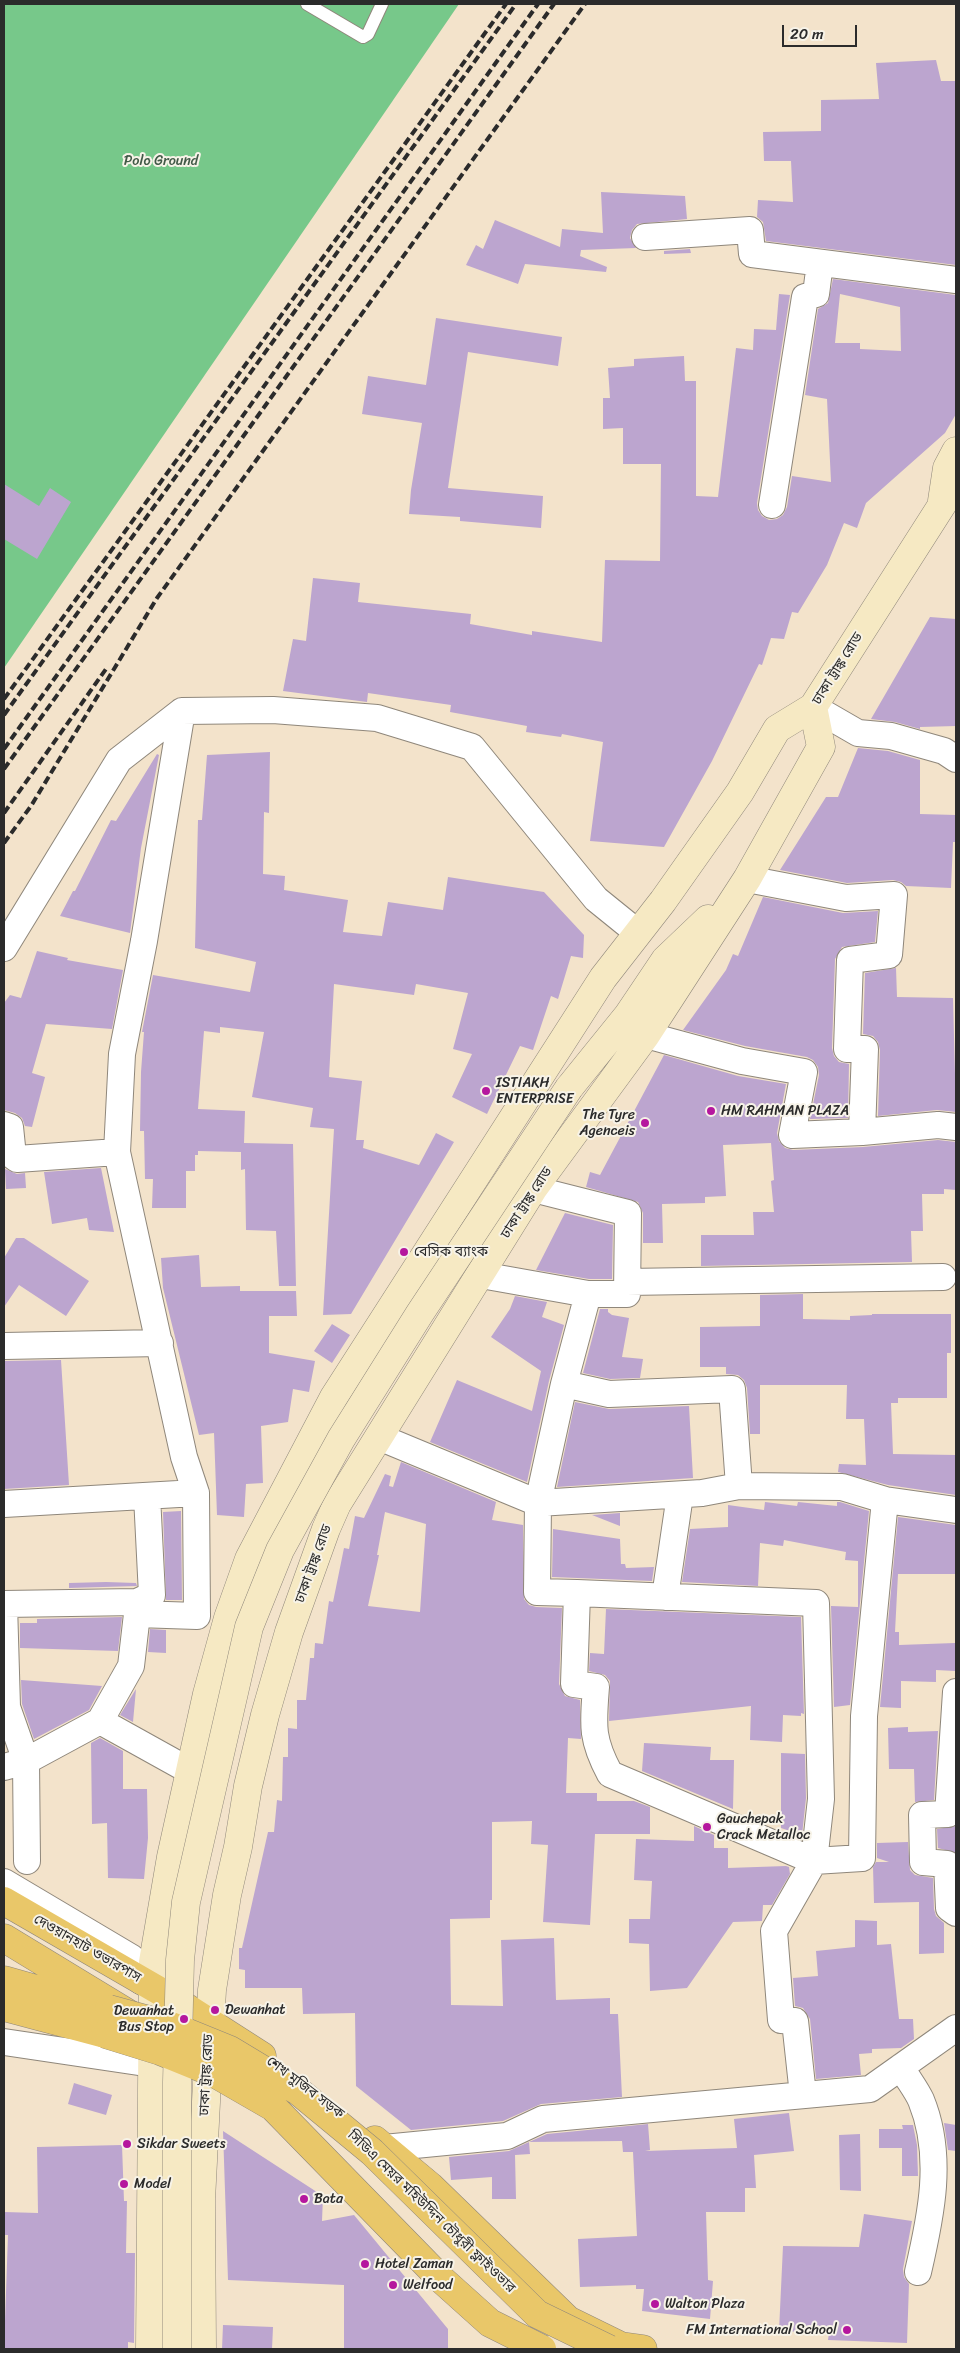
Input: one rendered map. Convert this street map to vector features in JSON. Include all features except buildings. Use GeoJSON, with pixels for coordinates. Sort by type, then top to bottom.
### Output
{"type":"FeatureCollection","features":[{"type":"Feature","properties":{"kind":"highway","name":"দেওয়ানহাট ওভারপাস"},"geometry":{"type":"LineString","coordinates":[[4,1901],[155,1988]]}},
{"type":"Feature","properties":{"kind":"highway"},"geometry":{"type":"LineString","coordinates":[[4,1938],[160,2032],[208,2065],[341,2164],[530,2349]]}},
{"type":"Feature","properties":{"kind":"highway","name":"সিডিএ মেয়র মহিউদ্দিন চৌধুরী ফ্লাইওভার"},"geometry":{"type":"LineString","coordinates":[[4,1980],[171,2026],[238,2055],[298,2091],[372,2152],[538,2314],[595,2343]]}},
{"type":"Feature","properties":{"kind":"highway","name":"শেখ মুজিব সড়ক"},"geometry":{"type":"LineString","coordinates":[[155,1988],[255,2051],[384,2148],[430,2186],[568,2320],[595,2343],[644,2349]]}},
{"type":"Feature","properties":{"kind":"highway"},"geometry":{"type":"LineString","coordinates":[[4,2007],[160,2051],[214,2073],[274,2107],[441,2279],[483,2317],[490,2323],[542,2349]]}},
{"type":"Feature","properties":{"kind":"main road"},"geometry":{"type":"LineString","coordinates":[[949,500],[947,468],[956,451]]}},
{"type":"Feature","properties":{"kind":"main road","name":"ঢাকা ট্রাঙ্ক রোড"},"geometry":{"type":"LineString","coordinates":[[202,2349],[202,2200],[212,1990],[227,1895],[238,1847],[248,1786],[268,1706],[290,1632],[326,1529],[337,1504],[533,1189],[646,1035],[744,884],[821,747],[813,707],[949,500],[956,483]]}},
{"type":"Feature","properties":{"kind":"main road"},"geometry":{"type":"LineString","coordinates":[[150,2349],[152,2064],[160,2032],[153,1962],[160,1911],[207,1694],[228,1618],[249,1560],[334,1397],[603,978],[663,901],[740,792],[777,730],[813,707]]}},
{"type":"Feature","properties":{"kind":"main road","name":"ঢাকা ট্রাঙ্ক রোড"},"geometry":{"type":"LineString","coordinates":[[576,1079],[628,1015],[665,960],[744,884]]}},
{"type":"Feature","properties":{"kind":"main road","name":"ঢাকা ট্রাঙ্ক রোড"},"geometry":{"type":"LineString","coordinates":[[177,2349],[177,2082],[180,1960],[192,1873],[249,1627],[280,1550],[341,1439],[420,1314],[576,1079],[631,985],[663,901]]}},
{"type":"Feature","properties":{"kind":"street"},"geometry":{"type":"LineString","coordinates":[[645,237],[750,230],[752,254],[956,280]]}},
{"type":"Feature","properties":{"kind":"street"},"geometry":{"type":"LineString","coordinates":[[772,505],[805,297],[816,294],[820,263]]}},
{"type":"Feature","properties":{"kind":"street"},"geometry":{"type":"LineString","coordinates":[[813,707],[858,733],[891,736],[944,751],[956,759]]}},
{"type":"Feature","properties":{"kind":"street"},"geometry":{"type":"LineString","coordinates":[[4,948],[118,760],[182,711],[273,710],[377,718],[472,747],[596,899],[638,933]]}},
{"type":"Feature","properties":{"kind":"street"},"geometry":{"type":"LineString","coordinates":[[27,1861],[7,1707],[4,1604],[137,1608],[197,1616],[196,1493],[184,1458],[117,1152],[122,1054],[144,941],[182,711]]}},
{"type":"Feature","properties":{"kind":"street"},"geometry":{"type":"LineString","coordinates":[[744,884],[846,898],[894,895],[889,955],[850,960],[847,1049],[865,1049],[862,1132]]}},
{"type":"Feature","properties":{"kind":"street"},"geometry":{"type":"LineString","coordinates":[[646,1035],[742,1061],[804,1072],[792,1135],[862,1132],[938,1125],[956,1128]]}},
{"type":"Feature","properties":{"kind":"street"},"geometry":{"type":"LineString","coordinates":[[4,1125],[10,1127],[13,1156],[17,1159],[117,1152]]}},
{"type":"Feature","properties":{"kind":"street"},"geometry":{"type":"LineString","coordinates":[[481,1275],[588,1294],[626,1294],[628,1213],[533,1189]]}},
{"type":"Feature","properties":{"kind":"street"},"geometry":{"type":"LineString","coordinates":[[626,1282],[942,1277]]}},
{"type":"Feature","properties":{"kind":"street"},"geometry":{"type":"LineString","coordinates":[[588,1294],[564,1384],[538,1503],[537,1592],[816,1603],[821,1799],[814,1862],[774,1931],[781,2020],[795,2021],[803,2095]]}},
{"type":"Feature","properties":{"kind":"street"},"geometry":{"type":"LineString","coordinates":[[4,1346],[160,1343]]}},
{"type":"Feature","properties":{"kind":"street"},"geometry":{"type":"LineString","coordinates":[[564,1384],[609,1394],[732,1388],[740,1486]]}},
{"type":"Feature","properties":{"kind":"street"},"geometry":{"type":"LineString","coordinates":[[379,1437],[538,1503],[702,1494],[740,1486],[842,1487],[885,1500],[956,1510]]}},
{"type":"Feature","properties":{"kind":"street"},"geometry":{"type":"LineString","coordinates":[[4,1504],[196,1493]]}},
{"type":"Feature","properties":{"kind":"street"},"geometry":{"type":"LineString","coordinates":[[665,1597],[680,1495]]}},
{"type":"Feature","properties":{"kind":"street"},"geometry":{"type":"LineString","coordinates":[[15,1764],[100,1722],[131,1666],[137,1608],[152,1595],[147,1496]]}},
{"type":"Feature","properties":{"kind":"street"},"geometry":{"type":"LineString","coordinates":[[577,1593],[574,1684],[596,1687],[593,1722],[598,1751],[610,1774],[814,1862],[862,1858],[864,1716],[885,1500]]}},
{"type":"Feature","properties":{"kind":"street"},"geometry":{"type":"LineString","coordinates":[[956,1692],[948,1814],[922,1815],[923,1862],[947,1864],[949,1908],[956,1913]]}},
{"type":"Feature","properties":{"kind":"street"},"geometry":{"type":"LineString","coordinates":[[100,1722],[190,1771]]}},
{"type":"Feature","properties":{"kind":"street"},"geometry":{"type":"LineString","coordinates":[[4,1882],[132,1958],[155,1988]]}},
{"type":"Feature","properties":{"kind":"street"},"geometry":{"type":"LineString","coordinates":[[384,2148],[507,2136],[543,2119],[870,2089],[956,2028]]}},
{"type":"Feature","properties":{"kind":"street"},"geometry":{"type":"LineString","coordinates":[[4,2042],[152,2064]]}},
{"type":"Feature","properties":{"kind":"street"},"geometry":{"type":"LineString","coordinates":[[901,2067],[921,2100],[931,2136],[934,2175],[931,2218],[918,2272]]}},
{"type":"Feature","properties":{"kind":"lane"},"geometry":{"type":"LineString","coordinates":[[307,4],[363,37],[368,34],[382,4]]}},
{"type":"Feature","properties":{"kind":"green space","name":"Polo Ground"},"geometry":{"type":"Polygon","coordinates":[[[4,4],[459,4],[4,668],[4,4]]]}},
{"type":"Feature","properties":{"kind":"railway"},"geometry":{"type":"LineString","coordinates":[[4,699],[506,4]]}},
{"type":"Feature","properties":{"kind":"railway"},"geometry":{"type":"LineString","coordinates":[[4,715],[516,4]]}},
{"type":"Feature","properties":{"kind":"railway"},"geometry":{"type":"LineString","coordinates":[[4,749],[538,4]]}},
{"type":"Feature","properties":{"kind":"railway"},"geometry":{"type":"LineString","coordinates":[[4,769],[554,4]]}},
{"type":"Feature","properties":{"kind":"railway"},"geometry":{"type":"LineString","coordinates":[[4,843],[31,806],[157,598],[585,4]]}},
{"type":"Feature","properties":{"kind":"railway"},"geometry":{"type":"LineString","coordinates":[[4,813],[106,669]]}},
{"type":"Feature","properties":{"kind":"place","name":"ISTIAKH ENTERPRISE"},"geometry":{"type":"Point","coordinates":[486,1091]}},
{"type":"Feature","properties":{"kind":"place","name":"HM RAHMAN PLAZA"},"geometry":{"type":"Point","coordinates":[711,1111]}},
{"type":"Feature","properties":{"kind":"place","name":"The Tyre Agenceis"},"geometry":{"type":"Point","coordinates":[645,1123]}},
{"type":"Feature","properties":{"kind":"place","name":"বেসিক ব্যাংক"},"geometry":{"type":"Point","coordinates":[404,1252]}},
{"type":"Feature","properties":{"kind":"place","name":"Gauchepak Crack Metalloc"},"geometry":{"type":"Point","coordinates":[707,1827]}},
{"type":"Feature","properties":{"kind":"place","name":"Dewanhat"},"geometry":{"type":"Point","coordinates":[215,2010]}},
{"type":"Feature","properties":{"kind":"place","name":"Dewanhat Bus Stop"},"geometry":{"type":"Point","coordinates":[184,2019]}},
{"type":"Feature","properties":{"kind":"place","name":"Sikdar Sweets"},"geometry":{"type":"Point","coordinates":[127,2144]}},
{"type":"Feature","properties":{"kind":"place","name":"Model"},"geometry":{"type":"Point","coordinates":[124,2184]}},
{"type":"Feature","properties":{"kind":"place","name":"Bata"},"geometry":{"type":"Point","coordinates":[304,2199]}},
{"type":"Feature","properties":{"kind":"place","name":"Hotel Zaman"},"geometry":{"type":"Point","coordinates":[365,2264]}},
{"type":"Feature","properties":{"kind":"place","name":"Welfood"},"geometry":{"type":"Point","coordinates":[393,2285]}},
{"type":"Feature","properties":{"kind":"place","name":"Walton Plaza"},"geometry":{"type":"Point","coordinates":[655,2304]}},
{"type":"Feature","properties":{"kind":"place","name":"FM International School"},"geometry":{"type":"Point","coordinates":[847,2330]}}]}
